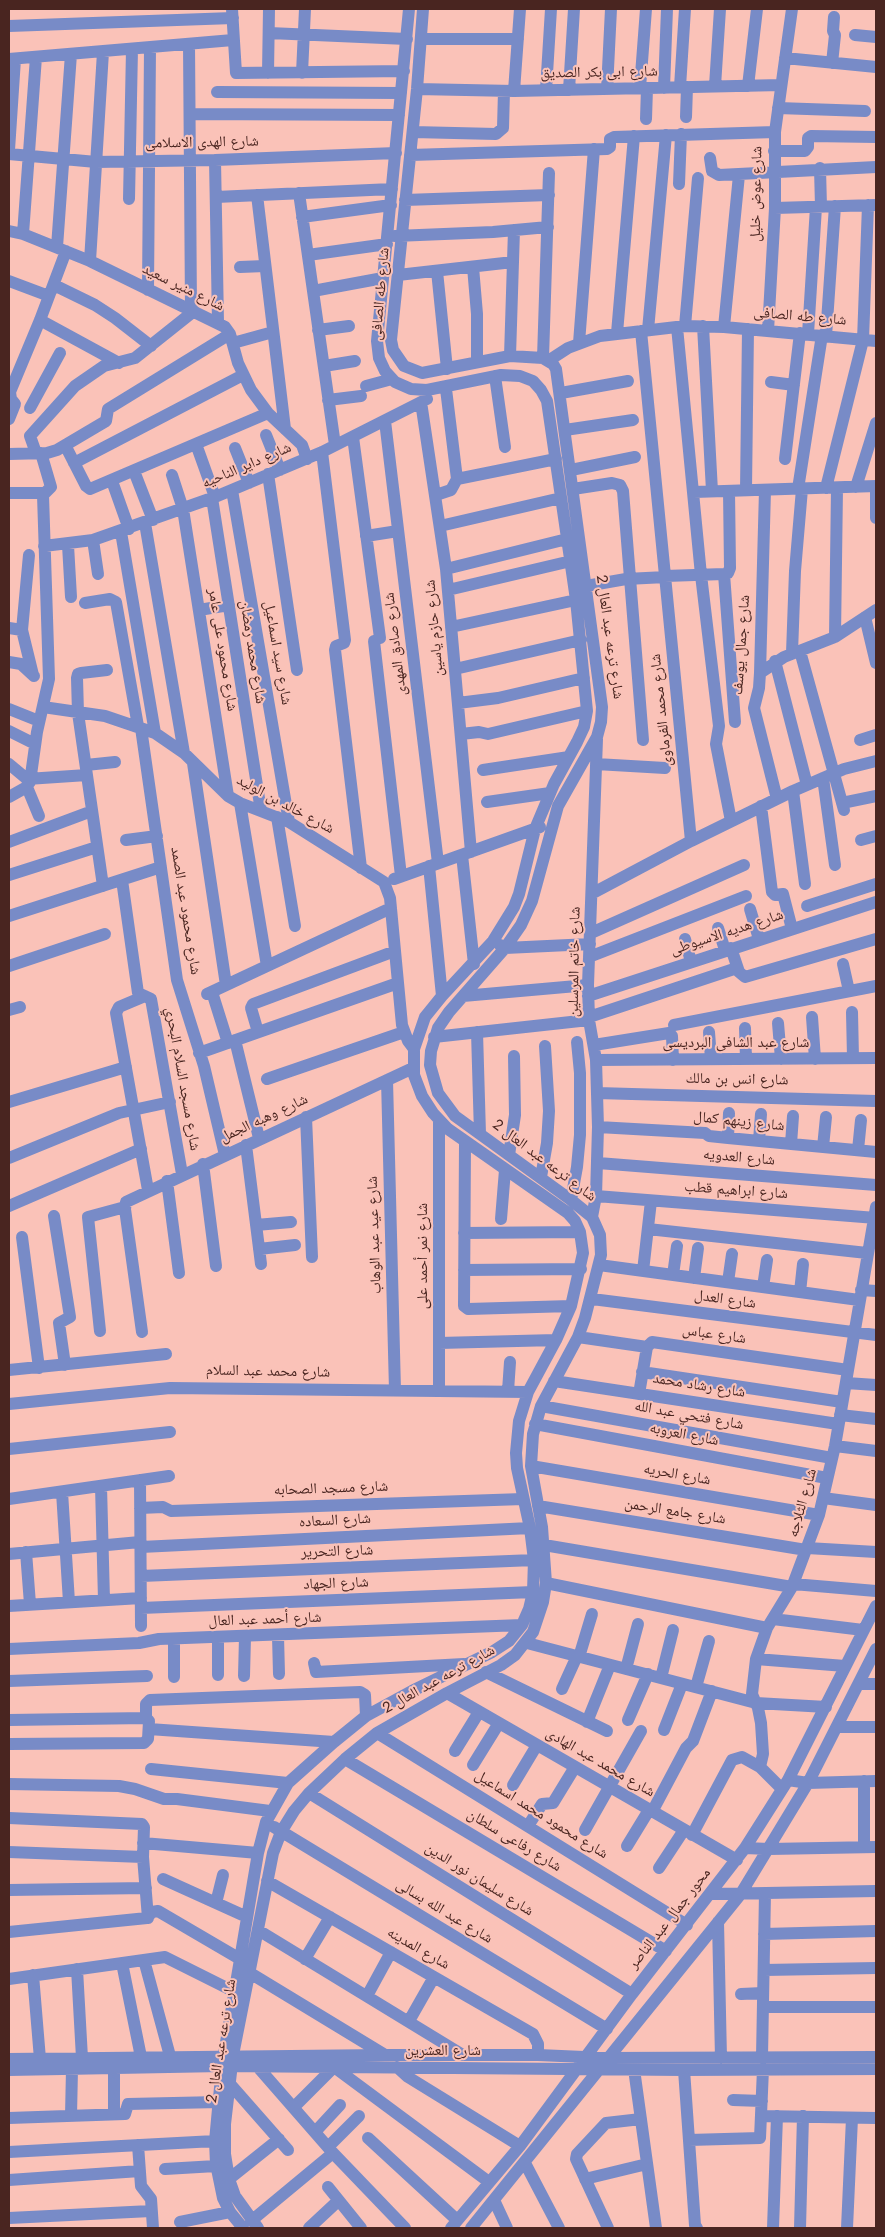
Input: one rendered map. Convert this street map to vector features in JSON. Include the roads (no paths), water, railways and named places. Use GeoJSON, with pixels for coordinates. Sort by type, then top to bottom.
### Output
{"type":"FeatureCollection","features":[{"type":"Feature","properties":{"kind":"street"},"geometry":{"type":"LineString","coordinates":[[268,73],[269,9]]}},
{"type":"Feature","properties":{"kind":"street"},"geometry":{"type":"LineString","coordinates":[[302,73],[305,9]]}},
{"type":"Feature","properties":{"kind":"street","name":"شارع طه الصافى"},"geometry":{"type":"LineString","coordinates":[[392,379],[379,358],[377,341],[402,93],[408,9]]}},
{"type":"Feature","properties":{"kind":"street","name":"شارع طه الصافى"},"geometry":{"type":"LineString","coordinates":[[423,9],[413,132],[391,340],[397,359],[404,366],[422,373],[510,356],[546,360],[579,343],[617,333],[681,326],[724,327],[870,340]]}},
{"type":"Feature","properties":{"kind":"street"},"geometry":{"type":"LineString","coordinates":[[413,132],[496,134],[503,128],[518,39],[520,9]]}},
{"type":"Feature","properties":{"kind":"street"},"geometry":{"type":"LineString","coordinates":[[546,90],[551,9]]}},
{"type":"Feature","properties":{"kind":"street"},"geometry":{"type":"LineString","coordinates":[[569,90],[574,9]]}},
{"type":"Feature","properties":{"kind":"street"},"geometry":{"type":"LineString","coordinates":[[607,89],[611,9]]}},
{"type":"Feature","properties":{"kind":"street"},"geometry":{"type":"LineString","coordinates":[[646,9],[644,88],[646,119]]}},
{"type":"Feature","properties":{"kind":"street"},"geometry":{"type":"LineString","coordinates":[[664,88],[667,9]]}},
{"type":"Feature","properties":{"kind":"street"},"geometry":{"type":"LineString","coordinates":[[685,9],[684,87],[686,117]]}},
{"type":"Feature","properties":{"kind":"street"},"geometry":{"type":"LineString","coordinates":[[715,86],[720,9]]}},
{"type":"Feature","properties":{"kind":"street"},"geometry":{"type":"LineString","coordinates":[[748,86],[757,9]]}},
{"type":"Feature","properties":{"kind":"street","name":"شارع عوض خليل"},"geometry":{"type":"LineString","coordinates":[[768,331],[775,208],[775,132],[792,9]]}},
{"type":"Feature","properties":{"kind":"street"},"geometry":{"type":"LineString","coordinates":[[9,26],[232,13],[236,73],[404,71]]}},
{"type":"Feature","properties":{"kind":"street"},"geometry":{"type":"LineString","coordinates":[[832,63],[835,35],[833,31],[834,17]]}},
{"type":"Feature","properties":{"kind":"street"},"geometry":{"type":"LineString","coordinates":[[269,32],[407,39]]}},
{"type":"Feature","properties":{"kind":"street"},"geometry":{"type":"LineString","coordinates":[[855,36],[876,37]]}},
{"type":"Feature","properties":{"kind":"street"},"geometry":{"type":"LineString","coordinates":[[421,39],[518,39]]}},
{"type":"Feature","properties":{"kind":"street"},"geometry":{"type":"LineString","coordinates":[[9,150],[12,59],[234,40]]}},
{"type":"Feature","properties":{"kind":"street"},"geometry":{"type":"LineString","coordinates":[[9,493],[44,493],[50,490],[51,487],[30,436],[65,397],[86,377],[104,366],[135,358],[192,311],[189,44]]}},
{"type":"Feature","properties":{"kind":"street"},"geometry":{"type":"LineString","coordinates":[[148,290],[150,48]]}},
{"type":"Feature","properties":{"kind":"street"},"geometry":{"type":"LineString","coordinates":[[129,198],[132,49]]}},
{"type":"Feature","properties":{"kind":"street"},"geometry":{"type":"LineString","coordinates":[[90,261],[103,52]]}},
{"type":"Feature","properties":{"kind":"street"},"geometry":{"type":"LineString","coordinates":[[10,396],[51,291],[61,249],[64,159],[71,54]]}},
{"type":"Feature","properties":{"kind":"street"},"geometry":{"type":"LineString","coordinates":[[405,55],[420,55]]}},
{"type":"Feature","properties":{"kind":"street"},"geometry":{"type":"LineString","coordinates":[[23,234],[36,57]]}},
{"type":"Feature","properties":{"kind":"street"},"geometry":{"type":"LineString","coordinates":[[785,58],[876,67]]}},
{"type":"Feature","properties":{"kind":"street","name":"شارع ابى بكر الصديق"},"geometry":{"type":"LineString","coordinates":[[417,89],[509,91],[781,85]]}},
{"type":"Feature","properties":{"kind":"street"},"geometry":{"type":"LineString","coordinates":[[217,92],[402,93]]}},
{"type":"Feature","properties":{"kind":"street"},"geometry":{"type":"LineString","coordinates":[[778,108],[865,111]]}},
{"type":"Feature","properties":{"kind":"street"},"geometry":{"type":"LineString","coordinates":[[190,114],[399,114]]}},
{"type":"Feature","properties":{"kind":"street"},"geometry":{"type":"LineString","coordinates":[[410,155],[594,149],[609,148],[610,139],[614,137],[775,132]]}},
{"type":"Feature","properties":{"kind":"street"},"geometry":{"type":"LineString","coordinates":[[679,184],[681,134]]}},
{"type":"Feature","properties":{"kind":"street","name":"شارع محمد الفرماوى"},"geometry":{"type":"LineString","coordinates":[[666,135],[644,330],[691,840]]}},
{"type":"Feature","properties":{"kind":"street"},"geometry":{"type":"LineString","coordinates":[[617,333],[634,136]]}},
{"type":"Feature","properties":{"kind":"street"},"geometry":{"type":"LineString","coordinates":[[774,151],[805,151],[808,147],[808,138],[811,136],[876,137]]}},
{"type":"Feature","properties":{"kind":"street"},"geometry":{"type":"LineString","coordinates":[[579,343],[594,149]]}},
{"type":"Feature","properties":{"kind":"street","name":"شارع الهدى الاسلامى"},"geometry":{"type":"LineString","coordinates":[[9,154],[96,162],[215,160],[396,153]]}},
{"type":"Feature","properties":{"kind":"street"},"geometry":{"type":"LineString","coordinates":[[710,158],[712,170],[716,175],[739,175],[820,168],[876,167]]}},
{"type":"Feature","properties":{"kind":"street"},"geometry":{"type":"LineString","coordinates":[[215,160],[218,322]]}},
{"type":"Feature","properties":{"kind":"street"},"geometry":{"type":"LineString","coordinates":[[785,459],[794,385],[804,334],[819,207],[820,168]]}},
{"type":"Feature","properties":{"kind":"street"},"geometry":{"type":"LineString","coordinates":[[546,360],[550,173]]}},
{"type":"Feature","properties":{"kind":"street"},"geometry":{"type":"LineString","coordinates":[[724,327],[739,175]]}},
{"type":"Feature","properties":{"kind":"street"},"geometry":{"type":"LineString","coordinates":[[698,178],[681,326],[701,575],[719,726],[716,738],[731,821]]}},
{"type":"Feature","properties":{"kind":"street"},"geometry":{"type":"LineString","coordinates":[[216,197],[392,189]]}},
{"type":"Feature","properties":{"kind":"street"},"geometry":{"type":"LineString","coordinates":[[299,193],[335,445]]}},
{"type":"Feature","properties":{"kind":"street"},"geometry":{"type":"LineString","coordinates":[[257,195],[285,429]]}},
{"type":"Feature","properties":{"kind":"street"},"geometry":{"type":"LineString","coordinates":[[405,200],[549,195]]}},
{"type":"Feature","properties":{"kind":"street"},"geometry":{"type":"LineString","coordinates":[[302,217],[391,205]]}},
{"type":"Feature","properties":{"kind":"street"},"geometry":{"type":"LineString","coordinates":[[775,208],[872,205],[870,340],[832,488],[834,637]]}},
{"type":"Feature","properties":{"kind":"street"},"geometry":{"type":"LineString","coordinates":[[835,206],[824,335],[800,489],[795,571],[796,652],[829,775],[843,807],[876,796]]}},
{"type":"Feature","properties":{"kind":"street"},"geometry":{"type":"LineString","coordinates":[[308,255],[402,237],[548,227]]}},
{"type":"Feature","properties":{"kind":"street"},"geometry":{"type":"LineString","coordinates":[[510,356],[514,230]]}},
{"type":"Feature","properties":{"kind":"street","name":"شارع منير سعيد"},"geometry":{"type":"LineString","coordinates":[[9,231],[23,234],[90,261],[218,322],[231,339],[243,375],[268,413],[302,445],[307,459]]}},
{"type":"Feature","properties":{"kind":"street"},"geometry":{"type":"LineString","coordinates":[[398,275],[513,262]]}},
{"type":"Feature","properties":{"kind":"street"},"geometry":{"type":"LineString","coordinates":[[240,267],[265,266]]}},
{"type":"Feature","properties":{"kind":"street"},"geometry":{"type":"LineString","coordinates":[[473,267],[477,314],[476,362]]}},
{"type":"Feature","properties":{"kind":"street"},"geometry":{"type":"LineString","coordinates":[[437,271],[447,369]]}},
{"type":"Feature","properties":{"kind":"street"},"geometry":{"type":"LineString","coordinates":[[313,291],[383,278]]}},
{"type":"Feature","properties":{"kind":"street"},"geometry":{"type":"LineString","coordinates":[[9,281],[82,298],[115,318],[151,346]]}},
{"type":"Feature","properties":{"kind":"street"},"geometry":{"type":"LineString","coordinates":[[40,320],[119,363]]}},
{"type":"Feature","properties":{"kind":"street"},"geometry":{"type":"LineString","coordinates":[[318,330],[349,326]]}},
{"type":"Feature","properties":{"kind":"street"},"geometry":{"type":"LineString","coordinates":[[703,326],[712,491]]}},
{"type":"Feature","properties":{"kind":"street"},"geometry":{"type":"LineString","coordinates":[[746,490],[748,329]]}},
{"type":"Feature","properties":{"kind":"street"},"geometry":{"type":"LineString","coordinates":[[9,454],[51,452],[106,421],[108,409],[231,339],[273,332]]}},
{"type":"Feature","properties":{"kind":"street"},"geometry":{"type":"LineString","coordinates":[[30,408],[60,354]]}},
{"type":"Feature","properties":{"kind":"street"},"geometry":{"type":"LineString","coordinates":[[324,366],[355,360]]}},
{"type":"Feature","properties":{"kind":"street","name":"شارع ترعه عبد العال 2"},"geometry":{"type":"LineString","coordinates":[[251,2226],[230,2212],[223,2198],[216,2166],[215,2141],[219,2102],[250,1973],[273,1853],[281,1832],[309,1794],[345,1758],[377,1733],[447,1692],[501,1665],[515,1655],[527,1642],[538,1622],[546,1583],[544,1545],[531,1466],[536,1424],[541,1406],[578,1338],[592,1299],[600,1260],[600,1235],[592,1217],[455,1116],[438,1093],[430,1065],[436,1032],[463,996],[505,948],[521,924],[532,902],[553,823],[568,786],[597,737],[601,722],[602,707],[596,658],[560,393],[556,369],[546,360]]}},
{"type":"Feature","properties":{"kind":"street"},"geometry":{"type":"LineString","coordinates":[[74,463],[243,375]]}},
{"type":"Feature","properties":{"kind":"street"},"geometry":{"type":"LineString","coordinates":[[328,400],[364,391],[392,379],[411,389],[427,390],[449,388],[495,376],[505,447]]}},
{"type":"Feature","properties":{"kind":"street","name":"شارع ترعه عبد العال 2"},"geometry":{"type":"LineString","coordinates":[[251,2226],[235,2196],[229,2179],[225,2154],[225,2124],[230,2084],[228,2060],[235,1992],[258,1853],[268,1817],[288,1784],[366,1716],[412,1691],[471,1664],[505,1644],[522,1625],[529,1609],[533,1592],[534,1560],[530,1528],[517,1468],[516,1437],[528,1392],[556,1340],[571,1306],[581,1269],[583,1253],[580,1232],[575,1221],[568,1213],[465,1143],[440,1122],[422,1096],[413,1068],[414,1049],[422,1023],[442,996],[474,964],[507,921],[520,894],[535,829],[550,793],[584,727],[587,711],[581,640],[571,561],[547,400],[533,381],[520,376],[495,376]]}},
{"type":"Feature","properties":{"kind":"street"},"geometry":{"type":"LineString","coordinates":[[560,393],[628,381]]}},
{"type":"Feature","properties":{"kind":"street"},"geometry":{"type":"LineString","coordinates":[[771,382],[794,385]]}},
{"type":"Feature","properties":{"kind":"street"},"geometry":{"type":"LineString","coordinates":[[436,495],[451,490],[456,479],[449,388]]}},
{"type":"Feature","properties":{"kind":"street","name":"شارع داير الناحيه"},"geometry":{"type":"LineString","coordinates":[[22,630],[26,554],[93,540],[213,498],[307,459],[449,388]]}},
{"type":"Feature","properties":{"kind":"street"},"geometry":{"type":"LineString","coordinates":[[10,396],[46,419]]}},
{"type":"Feature","properties":{"kind":"street"},"geometry":{"type":"LineString","coordinates":[[9,418],[15,404],[10,396]]}},
{"type":"Feature","properties":{"kind":"street","name":"شارع حازم ياسين"},"geometry":{"type":"LineString","coordinates":[[421,402],[436,495],[448,590],[461,734],[474,964]]}},
{"type":"Feature","properties":{"kind":"street"},"geometry":{"type":"LineString","coordinates":[[65,445],[88,489],[92,489],[268,413]]}},
{"type":"Feature","properties":{"kind":"street"},"geometry":{"type":"LineString","coordinates":[[565,430],[633,420]]}},
{"type":"Feature","properties":{"kind":"street","name":"شارع صادق المهدى"},"geometry":{"type":"LineString","coordinates":[[385,421],[434,865],[442,996]]}},
{"type":"Feature","properties":{"kind":"street"},"geometry":{"type":"LineString","coordinates":[[856,487],[876,423]]}},
{"type":"Feature","properties":{"kind":"street"},"geometry":{"type":"LineString","coordinates":[[266,435],[274,472],[297,670]]}},
{"type":"Feature","properties":{"kind":"street"},"geometry":{"type":"LineString","coordinates":[[353,437],[366,536],[401,876]]}},
{"type":"Feature","properties":{"kind":"street","name":"شارع محمد رمضان"},"geometry":{"type":"LineString","coordinates":[[196,444],[213,498],[261,811]]}},
{"type":"Feature","properties":{"kind":"street"},"geometry":{"type":"LineString","coordinates":[[235,448],[248,483]]}},
{"type":"Feature","properties":{"kind":"street"},"geometry":{"type":"LineString","coordinates":[[322,452],[345,640],[342,644],[336,646],[336,650],[361,868]]}},
{"type":"Feature","properties":{"kind":"street"},"geometry":{"type":"LineString","coordinates":[[570,470],[634,457]]}},
{"type":"Feature","properties":{"kind":"street"},"geometry":{"type":"LineString","coordinates":[[456,479],[556,459]]}},
{"type":"Feature","properties":{"kind":"street"},"geometry":{"type":"LineString","coordinates":[[134,471],[149,521],[184,753]]}},
{"type":"Feature","properties":{"kind":"street","name":"شارع محمود على عامر"},"geometry":{"type":"LineString","coordinates":[[172,475],[183,509],[228,796]]}},
{"type":"Feature","properties":{"kind":"street"},"geometry":{"type":"LineString","coordinates":[[112,481],[125,530],[155,733]]}},
{"type":"Feature","properties":{"kind":"street"},"geometry":{"type":"LineString","coordinates":[[573,489],[612,483],[620,485],[623,491],[643,740]]}},
{"type":"Feature","properties":{"kind":"street"},"geometry":{"type":"LineString","coordinates":[[694,492],[876,486],[876,518]]}},
{"type":"Feature","properties":{"kind":"street","name":"شارع سيد اسماعيل"},"geometry":{"type":"LineString","coordinates":[[232,490],[283,820],[295,926]]}},
{"type":"Feature","properties":{"kind":"street","name":"شارع جمال يوسف"},"geometry":{"type":"LineString","coordinates":[[765,490],[760,673],[754,711],[777,799]]}},
{"type":"Feature","properties":{"kind":"street"},"geometry":{"type":"LineString","coordinates":[[586,586],[631,579],[728,573],[730,568],[729,491]]}},
{"type":"Feature","properties":{"kind":"street"},"geometry":{"type":"LineString","coordinates":[[28,783],[49,679],[44,493]]}},
{"type":"Feature","properties":{"kind":"street"},"geometry":{"type":"LineString","coordinates":[[440,526],[561,498]]}},
{"type":"Feature","properties":{"kind":"street"},"geometry":{"type":"LineString","coordinates":[[366,536],[398,531]]}},
{"type":"Feature","properties":{"kind":"street"},"geometry":{"type":"LineString","coordinates":[[446,569],[567,539]]}},
{"type":"Feature","properties":{"kind":"street"},"geometry":{"type":"LineString","coordinates":[[93,540],[98,574]]}},
{"type":"Feature","properties":{"kind":"street"},"geometry":{"type":"LineString","coordinates":[[68,545],[71,597]]}},
{"type":"Feature","properties":{"kind":"street"},"geometry":{"type":"LineString","coordinates":[[448,590],[571,561]]}},
{"type":"Feature","properties":{"kind":"street"},"geometry":{"type":"LineString","coordinates":[[724,574],[734,722]]}},
{"type":"Feature","properties":{"kind":"street","name":"شارع محمود عبد الصمد"},"geometry":{"type":"LineString","coordinates":[[85,603],[110,599],[116,602],[157,836],[177,980],[199,1053],[225,1155]]}},
{"type":"Feature","properties":{"kind":"street"},"geometry":{"type":"LineString","coordinates":[[451,627],[576,600]]}},
{"type":"Feature","properties":{"kind":"street"},"geometry":{"type":"LineString","coordinates":[[199,610],[229,605]]}},
{"type":"Feature","properties":{"kind":"street"},"geometry":{"type":"LineString","coordinates":[[760,673],[775,662],[834,637],[876,610]]}},
{"type":"Feature","properties":{"kind":"street"},"geometry":{"type":"LineString","coordinates":[[865,617],[876,663]]}},
{"type":"Feature","properties":{"kind":"street"},"geometry":{"type":"LineString","coordinates":[[9,628],[22,630],[33,675]]}},
{"type":"Feature","properties":{"kind":"street"},"geometry":{"type":"LineString","coordinates":[[455,669],[581,640]]}},
{"type":"Feature","properties":{"kind":"street"},"geometry":{"type":"LineString","coordinates":[[583,661],[596,658]]}},
{"type":"Feature","properties":{"kind":"street"},"geometry":{"type":"LineString","coordinates":[[9,662],[21,664],[33,675],[49,679]]}},
{"type":"Feature","properties":{"kind":"street"},"geometry":{"type":"LineString","coordinates":[[775,662],[807,785]]}},
{"type":"Feature","properties":{"kind":"street"},"geometry":{"type":"LineString","coordinates":[[103,886],[78,713],[78,674],[107,670]]}},
{"type":"Feature","properties":{"kind":"street"},"geometry":{"type":"LineString","coordinates":[[458,703],[498,698],[584,678]]}},
{"type":"Feature","properties":{"kind":"street"},"geometry":{"type":"LineString","coordinates":[[716,738],[755,703]]}},
{"type":"Feature","properties":{"kind":"street","name":"شارع خالد بن الوليد"},"geometry":{"type":"LineString","coordinates":[[43,707],[105,716],[155,733],[184,753],[228,796],[240,803],[283,820],[384,882]]}},
{"type":"Feature","properties":{"kind":"street"},"geometry":{"type":"LineString","coordinates":[[9,709],[39,721]]}},
{"type":"Feature","properties":{"kind":"street"},"geometry":{"type":"LineString","coordinates":[[461,734],[479,732],[488,734],[587,711]]}},
{"type":"Feature","properties":{"kind":"street"},"geometry":{"type":"LineString","coordinates":[[9,731],[35,744]]}},
{"type":"Feature","properties":{"kind":"street"},"geometry":{"type":"LineString","coordinates":[[860,740],[876,735]]}},
{"type":"Feature","properties":{"kind":"street","name":"شارع خاتم المرسلين"},"geometry":{"type":"LineString","coordinates":[[592,1217],[596,1196],[598,1127],[596,1060],[589,1018],[588,991],[593,893],[597,737]]}},
{"type":"Feature","properties":{"kind":"street"},"geometry":{"type":"LineString","coordinates":[[483,770],[569,757]]}},
{"type":"Feature","properties":{"kind":"street"},"geometry":{"type":"LineString","coordinates":[[593,893],[691,840],[761,806],[829,775],[876,761]]}},
{"type":"Feature","properties":{"kind":"street"},"geometry":{"type":"LineString","coordinates":[[9,797],[28,783],[115,762]]}},
{"type":"Feature","properties":{"kind":"street"},"geometry":{"type":"LineString","coordinates":[[193,763],[226,985]]}},
{"type":"Feature","properties":{"kind":"street"},"geometry":{"type":"LineString","coordinates":[[9,764],[28,783],[39,816]]}},
{"type":"Feature","properties":{"kind":"street"},"geometry":{"type":"LineString","coordinates":[[596,764],[665,768]]}},
{"type":"Feature","properties":{"kind":"street"},"geometry":{"type":"LineString","coordinates":[[829,775],[835,865]]}},
{"type":"Feature","properties":{"kind":"street"},"geometry":{"type":"LineString","coordinates":[[793,792],[805,884]]}},
{"type":"Feature","properties":{"kind":"street"},"geometry":{"type":"LineString","coordinates":[[487,802],[550,793]]}},
{"type":"Feature","properties":{"kind":"street"},"geometry":{"type":"LineString","coordinates":[[240,803],[267,966]]}},
{"type":"Feature","properties":{"kind":"street"},"geometry":{"type":"LineString","coordinates":[[761,806],[772,892],[774,895],[783,894],[792,929]]}},
{"type":"Feature","properties":{"kind":"street"},"geometry":{"type":"LineString","coordinates":[[9,842],[92,811]]}},
{"type":"Feature","properties":{"kind":"street"},"geometry":{"type":"LineString","coordinates":[[414,1049],[404,1032],[391,908],[388,890],[384,882],[553,823]]}},
{"type":"Feature","properties":{"kind":"street"},"geometry":{"type":"LineString","coordinates":[[126,840],[157,836]]}},
{"type":"Feature","properties":{"kind":"street"},"geometry":{"type":"LineString","coordinates":[[861,840],[876,836]]}},
{"type":"Feature","properties":{"kind":"street"},"geometry":{"type":"LineString","coordinates":[[9,876],[97,847]]}},
{"type":"Feature","properties":{"kind":"street"},"geometry":{"type":"LineString","coordinates":[[590,944],[744,865]]}},
{"type":"Feature","properties":{"kind":"street"},"geometry":{"type":"LineString","coordinates":[[9,916],[161,868]]}},
{"type":"Feature","properties":{"kind":"street","name":"شارع مسجد السلام البحري"},"geometry":{"type":"LineString","coordinates":[[122,880],[138,993],[151,999],[182,1174]]}},
{"type":"Feature","properties":{"kind":"street"},"geometry":{"type":"LineString","coordinates":[[807,906],[876,884]]}},
{"type":"Feature","properties":{"kind":"street"},"geometry":{"type":"LineString","coordinates":[[493,941],[505,948],[590,944],[746,896]]}},
{"type":"Feature","properties":{"kind":"street","name":"شارع هديه الاسيوطى"},"geometry":{"type":"LineString","coordinates":[[463,996],[588,991],[691,962],[759,939],[876,904]]}},
{"type":"Feature","properties":{"kind":"street"},"geometry":{"type":"LineString","coordinates":[[260,1138],[231,1041],[209,993],[391,908]]}},
{"type":"Feature","properties":{"kind":"street"},"geometry":{"type":"LineString","coordinates":[[750,909],[759,939]]}},
{"type":"Feature","properties":{"kind":"street"},"geometry":{"type":"LineString","coordinates":[[718,928],[740,974],[745,977],[876,939]]}},
{"type":"Feature","properties":{"kind":"street"},"geometry":{"type":"LineString","coordinates":[[9,966],[105,934]]}},
{"type":"Feature","properties":{"kind":"street"},"geometry":{"type":"LineString","coordinates":[[685,939],[691,962]]}},
{"type":"Feature","properties":{"kind":"street"},"geometry":{"type":"LineString","coordinates":[[258,1032],[251,1008],[254,1004],[395,951]]}},
{"type":"Feature","properties":{"kind":"street"},"geometry":{"type":"LineString","coordinates":[[842,964],[849,991]]}},
{"type":"Feature","properties":{"kind":"street"},"geometry":{"type":"LineString","coordinates":[[422,1023],[436,1032],[477,1032],[589,1018],[737,968]]}},
{"type":"Feature","properties":{"kind":"street"},"geometry":{"type":"LineString","coordinates":[[199,1053],[398,983]]}},
{"type":"Feature","properties":{"kind":"street"},"geometry":{"type":"LineString","coordinates":[[674,1025],[876,986]]}},
{"type":"Feature","properties":{"kind":"street"},"geometry":{"type":"LineString","coordinates":[[145,996],[117,1009],[148,1190]]}},
{"type":"Feature","properties":{"kind":"street"},"geometry":{"type":"LineString","coordinates":[[852,1012],[853,1058]]}},
{"type":"Feature","properties":{"kind":"street"},"geometry":{"type":"LineString","coordinates":[[812,1017],[814,1059]]}},
{"type":"Feature","properties":{"kind":"street"},"geometry":{"type":"LineString","coordinates":[[778,1023],[781,1059]]}},
{"type":"Feature","properties":{"kind":"street"},"geometry":{"type":"LineString","coordinates":[[745,1028],[746,1059]]}},
{"type":"Feature","properties":{"kind":"street"},"geometry":{"type":"LineString","coordinates":[[267,1079],[404,1032]]}},
{"type":"Feature","properties":{"kind":"street"},"geometry":{"type":"LineString","coordinates":[[477,1032],[480,1134]]}},
{"type":"Feature","properties":{"kind":"street"},"geometry":{"type":"LineString","coordinates":[[709,1032],[712,1060]]}},
{"type":"Feature","properties":{"kind":"street"},"geometry":{"type":"LineString","coordinates":[[594,1045],[669,1033],[672,1036],[673,1060]]}},
{"type":"Feature","properties":{"kind":"street"},"geometry":{"type":"LineString","coordinates":[[571,1200],[580,1136],[581,1104],[577,1042]]}},
{"type":"Feature","properties":{"kind":"street"},"geometry":{"type":"LineString","coordinates":[[540,1177],[547,1143],[549,1111],[545,1046]]}},
{"type":"Feature","properties":{"kind":"street"},"geometry":{"type":"LineString","coordinates":[[509,1155],[515,1115],[514,1056]]}},
{"type":"Feature","properties":{"kind":"street","name":"شارع عبد الشافى البرديسى"},"geometry":{"type":"LineString","coordinates":[[596,1060],[876,1058]]}},
{"type":"Feature","properties":{"kind":"street"},"geometry":{"type":"LineString","coordinates":[[9,1102],[126,1067]]}},
{"type":"Feature","properties":{"kind":"street","name":"شارع وهبه الجمل"},"geometry":{"type":"LineString","coordinates":[[100,1331],[88,1217],[127,1203],[148,1190],[203,1164],[413,1068]]}},
{"type":"Feature","properties":{"kind":"street","name":"شارع عيد عبد الوهاب"},"geometry":{"type":"LineString","coordinates":[[387,1080],[395,1390]]}},
{"type":"Feature","properties":{"kind":"street","name":"شارع انس بن مالك"},"geometry":{"type":"LineString","coordinates":[[597,1093],[876,1101]]}},
{"type":"Feature","properties":{"kind":"street"},"geometry":{"type":"LineString","coordinates":[[9,1158],[106,1118],[134,1109],[170,1102]]}},
{"type":"Feature","properties":{"kind":"street"},"geometry":{"type":"LineString","coordinates":[[728,1138],[729,1113]]}},
{"type":"Feature","properties":{"kind":"street"},"geometry":{"type":"LineString","coordinates":[[759,1141],[761,1114]]}},
{"type":"Feature","properties":{"kind":"street"},"geometry":{"type":"LineString","coordinates":[[791,1144],[793,1116]]}},
{"type":"Feature","properties":{"kind":"street"},"geometry":{"type":"LineString","coordinates":[[306,1117],[312,1257]]}},
{"type":"Feature","properties":{"kind":"street"},"geometry":{"type":"LineString","coordinates":[[824,1147],[826,1117]]}},
{"type":"Feature","properties":{"kind":"street"},"geometry":{"type":"LineString","coordinates":[[858,1150],[861,1120]]}},
{"type":"Feature","properties":{"kind":"street","name":"شارع نمر أحمد على"},"geometry":{"type":"LineString","coordinates":[[439,1390],[440,1122]]}},
{"type":"Feature","properties":{"kind":"street","name":"شارع زينهم كمال"},"geometry":{"type":"LineString","coordinates":[[598,1127],[705,1133],[709,1136],[876,1152]]}},
{"type":"Feature","properties":{"kind":"street"},"geometry":{"type":"LineString","coordinates":[[465,1143],[464,1306],[467,1308],[571,1306]]}},
{"type":"Feature","properties":{"kind":"street"},"geometry":{"type":"LineString","coordinates":[[246,1145],[261,1264]]}},
{"type":"Feature","properties":{"kind":"street"},"geometry":{"type":"LineString","coordinates":[[9,1206],[141,1150]]}},
{"type":"Feature","properties":{"kind":"street","name":"شارع العدويه"},"geometry":{"type":"LineString","coordinates":[[598,1163],[876,1185]]}},
{"type":"Feature","properties":{"kind":"street"},"geometry":{"type":"LineString","coordinates":[[203,1164],[216,1266]]}},
{"type":"Feature","properties":{"kind":"street"},"geometry":{"type":"LineString","coordinates":[[501,1219],[505,1170]]}},
{"type":"Feature","properties":{"kind":"street"},"geometry":{"type":"LineString","coordinates":[[167,1181],[179,1273]]}},
{"type":"Feature","properties":{"kind":"street","name":"شارع ابراهيم قطب"},"geometry":{"type":"LineString","coordinates":[[596,1196],[875,1214]]}},
{"type":"Feature","properties":{"kind":"street"},"geometry":{"type":"LineString","coordinates":[[643,1271],[651,1201]]}},
{"type":"Feature","properties":{"kind":"street"},"geometry":{"type":"LineString","coordinates":[[127,1203],[142,1332]]}},
{"type":"Feature","properties":{"kind":"street","name":"شارع الثلاجه"},"geometry":{"type":"LineString","coordinates":[[760,1767],[763,1754],[762,1738],[752,1689],[756,1659],[770,1623],[792,1586],[819,1515],[833,1452],[860,1295],[870,1252],[875,1214]]}},
{"type":"Feature","properties":{"kind":"street"},"geometry":{"type":"LineString","coordinates":[[54,1216],[70,1316],[69,1319],[60,1321],[59,1325],[65,1365]]}},
{"type":"Feature","properties":{"kind":"street"},"geometry":{"type":"LineString","coordinates":[[256,1225],[292,1222]]}},
{"type":"Feature","properties":{"kind":"street"},"geometry":{"type":"LineString","coordinates":[[648,1229],[870,1252]]}},
{"type":"Feature","properties":{"kind":"street"},"geometry":{"type":"LineString","coordinates":[[464,1233],[580,1232]]}},
{"type":"Feature","properties":{"kind":"street"},"geometry":{"type":"LineString","coordinates":[[22,1237],[39,1368]]}},
{"type":"Feature","properties":{"kind":"street"},"geometry":{"type":"LineString","coordinates":[[259,1249],[295,1245]]}},
{"type":"Feature","properties":{"kind":"street"},"geometry":{"type":"LineString","coordinates":[[673,1275],[677,1246]]}},
{"type":"Feature","properties":{"kind":"street"},"geometry":{"type":"LineString","coordinates":[[694,1278],[698,1248]]}},
{"type":"Feature","properties":{"kind":"street"},"geometry":{"type":"LineString","coordinates":[[583,1253],[600,1260],[643,1271],[800,1292],[860,1295],[876,1291]]}},
{"type":"Feature","properties":{"kind":"street"},"geometry":{"type":"LineString","coordinates":[[728,1282],[732,1254]]}},
{"type":"Feature","properties":{"kind":"street"},"geometry":{"type":"LineString","coordinates":[[763,1287],[767,1260]]}},
{"type":"Feature","properties":{"kind":"street"},"geometry":{"type":"LineString","coordinates":[[800,1292],[803,1264]]}},
{"type":"Feature","properties":{"kind":"street"},"geometry":{"type":"LineString","coordinates":[[464,1270],[581,1269]]}},
{"type":"Feature","properties":{"kind":"street","name":"شارع العدل"},"geometry":{"type":"LineString","coordinates":[[592,1299],[876,1335]]}},
{"type":"Feature","properties":{"kind":"street","name":"شارع عباس"},"geometry":{"type":"LineString","coordinates":[[578,1338],[646,1347],[652,1342],[847,1376],[876,1385]]}},
{"type":"Feature","properties":{"kind":"street"},"geometry":{"type":"LineString","coordinates":[[439,1343],[556,1340]]}},
{"type":"Feature","properties":{"kind":"street"},"geometry":{"type":"LineString","coordinates":[[639,1394],[646,1347]]}},
{"type":"Feature","properties":{"kind":"street"},"geometry":{"type":"LineString","coordinates":[[9,1370],[166,1354]]}},
{"type":"Feature","properties":{"kind":"street"},"geometry":{"type":"LineString","coordinates":[[508,1391],[510,1362]]}},
{"type":"Feature","properties":{"kind":"street"},"geometry":{"type":"LineString","coordinates":[[642,1372],[840,1414],[876,1419]]}},
{"type":"Feature","properties":{"kind":"street","name":"شارع رشاد محمد"},"geometry":{"type":"LineString","coordinates":[[554,1381],[639,1394],[840,1414]]}},
{"type":"Feature","properties":{"kind":"street","name":"شارع محمد عبد السلام"},"geometry":{"type":"LineString","coordinates":[[9,1404],[170,1388],[528,1392]]}},
{"type":"Feature","properties":{"kind":"street","name":"شارع فتحي عبد الله"},"geometry":{"type":"LineString","coordinates":[[541,1406],[833,1452],[876,1451]]}},
{"type":"Feature","properties":{"kind":"street","name":"شارع العروبه"},"geometry":{"type":"LineString","coordinates":[[536,1424],[827,1478]]}},
{"type":"Feature","properties":{"kind":"street"},"geometry":{"type":"LineString","coordinates":[[9,1449],[170,1432]]}},
{"type":"Feature","properties":{"kind":"street","name":"شارع الحريه"},"geometry":{"type":"LineString","coordinates":[[531,1466],[819,1515]]}},
{"type":"Feature","properties":{"kind":"street"},"geometry":{"type":"LineString","coordinates":[[9,1500],[169,1476]]}},
{"type":"Feature","properties":{"kind":"street"},"geometry":{"type":"LineString","coordinates":[[140,1480],[141,1626]]}},
{"type":"Feature","properties":{"kind":"street"},"geometry":{"type":"LineString","coordinates":[[101,1486],[104,1600]]}},
{"type":"Feature","properties":{"kind":"street"},"geometry":{"type":"LineString","coordinates":[[62,1492],[69,1602]]}},
{"type":"Feature","properties":{"kind":"street"},"geometry":{"type":"LineString","coordinates":[[823,1498],[876,1505]]}},
{"type":"Feature","properties":{"kind":"street","name":"شارع مسجد الصحابه"},"geometry":{"type":"LineString","coordinates":[[140,1508],[163,1507],[172,1510],[523,1499]]}},
{"type":"Feature","properties":{"kind":"street","name":"شارع جامع الرحمن"},"geometry":{"type":"LineString","coordinates":[[538,1506],[807,1549],[876,1552]]}},
{"type":"Feature","properties":{"kind":"street","name":"شارع السعاده"},"geometry":{"type":"LineString","coordinates":[[9,1554],[140,1544],[530,1528]]}},
{"type":"Feature","properties":{"kind":"street"},"geometry":{"type":"LineString","coordinates":[[544,1545],[792,1586],[876,1591]]}},
{"type":"Feature","properties":{"kind":"street"},"geometry":{"type":"LineString","coordinates":[[26,1552],[30,1604]]}},
{"type":"Feature","properties":{"kind":"street","name":"شارع التحرير"},"geometry":{"type":"LineString","coordinates":[[141,1576],[534,1560]]}},
{"type":"Feature","properties":{"kind":"street"},"geometry":{"type":"LineString","coordinates":[[546,1583],[770,1623],[863,1630]]}},
{"type":"Feature","properties":{"kind":"street","name":"شارع الجهاد"},"geometry":{"type":"LineString","coordinates":[[9,1606],[104,1600],[141,1603],[533,1592]]}},
{"type":"Feature","properties":{"kind":"street","name":"محور جمال عبد الناصر"},"geometry":{"type":"LineString","coordinates":[[454,2224],[520,2146],[632,1994],[745,1848],[785,1785],[876,1606]]}},
{"type":"Feature","properties":{"kind":"street"},"geometry":{"type":"LineString","coordinates":[[562,1689],[578,1656],[592,1614]]}},
{"type":"Feature","properties":{"kind":"street"},"geometry":{"type":"LineString","coordinates":[[626,1669],[638,1624]]}},
{"type":"Feature","properties":{"kind":"street","name":"شارع أحمد عبد العال"},"geometry":{"type":"LineString","coordinates":[[9,1649],[139,1643],[174,1639],[522,1625]]}},
{"type":"Feature","properties":{"kind":"street"},"geometry":{"type":"LineString","coordinates":[[661,1678],[673,1630]]}},
{"type":"Feature","properties":{"kind":"street"},"geometry":{"type":"LineString","coordinates":[[278,1636],[279,1674]]}},
{"type":"Feature","properties":{"kind":"street"},"geometry":{"type":"LineString","coordinates":[[244,1637],[244,1676]]}},
{"type":"Feature","properties":{"kind":"street"},"geometry":{"type":"LineString","coordinates":[[218,1638],[218,1675]]}},
{"type":"Feature","properties":{"kind":"street"},"geometry":{"type":"LineString","coordinates":[[174,1639],[174,1677]]}},
{"type":"Feature","properties":{"kind":"street"},"geometry":{"type":"LineString","coordinates":[[696,1687],[709,1641]]}},
{"type":"Feature","properties":{"kind":"street"},"geometry":{"type":"LineString","coordinates":[[527,1642],[756,1703],[826,1707]]}},
{"type":"Feature","properties":{"kind":"street"},"geometry":{"type":"LineString","coordinates":[[472,2228],[740,1895],[808,1783],[858,1684],[875,1656]]}},
{"type":"Feature","properties":{"kind":"street"},"geometry":{"type":"LineString","coordinates":[[756,1659],[845,1666]]}},
{"type":"Feature","properties":{"kind":"street"},"geometry":{"type":"LineString","coordinates":[[314,1663],[315,1672],[471,1664]]}},
{"type":"Feature","properties":{"kind":"street"},"geometry":{"type":"LineString","coordinates":[[587,1722],[610,1665]]}},
{"type":"Feature","properties":{"kind":"street"},"geometry":{"type":"LineString","coordinates":[[486,1672],[607,1732]]}},
{"type":"Feature","properties":{"kind":"street"},"geometry":{"type":"LineString","coordinates":[[628,1720],[648,1674]]}},
{"type":"Feature","properties":{"kind":"street"},"geometry":{"type":"LineString","coordinates":[[9,1681],[147,1676]]}},
{"type":"Feature","properties":{"kind":"street"},"geometry":{"type":"LineString","coordinates":[[664,1730],[682,1684]]}},
{"type":"Feature","properties":{"kind":"street"},"geometry":{"type":"LineString","coordinates":[[858,1684],[876,1684]]}},
{"type":"Feature","properties":{"kind":"street"},"geometry":{"type":"LineString","coordinates":[[627,1846],[651,1811],[689,1744],[694,1739],[712,1691]]}},
{"type":"Feature","properties":{"kind":"street"},"geometry":{"type":"LineString","coordinates":[[9,1744],[144,1743],[148,1729],[146,1705],[150,1700],[360,1692],[365,1695],[366,1716]]}},
{"type":"Feature","properties":{"kind":"street","name":"شارع محمد عبد الهادى"},"geometry":{"type":"LineString","coordinates":[[447,1692],[478,1712],[736,1860]]}},
{"type":"Feature","properties":{"kind":"street"},"geometry":{"type":"LineString","coordinates":[[455,1751],[478,1712]]}},
{"type":"Feature","properties":{"kind":"street"},"geometry":{"type":"LineString","coordinates":[[9,1720],[334,1742]]}},
{"type":"Feature","properties":{"kind":"street"},"geometry":{"type":"LineString","coordinates":[[473,1765],[499,1723]]}},
{"type":"Feature","properties":{"kind":"street"},"geometry":{"type":"LineString","coordinates":[[837,1727],[876,1726]]}},
{"type":"Feature","properties":{"kind":"street"},"geometry":{"type":"LineString","coordinates":[[585,1830],[641,1731]]}},
{"type":"Feature","properties":{"kind":"street","name":"شارع محمود محمد اسماعيل"},"geometry":{"type":"LineString","coordinates":[[377,1733],[687,1925]]}},
{"type":"Feature","properties":{"kind":"street"},"geometry":{"type":"LineString","coordinates":[[513,1785],[537,1745]]}},
{"type":"Feature","properties":{"kind":"street"},"geometry":{"type":"LineString","coordinates":[[659,1868],[688,1832],[732,1760],[742,1757],[785,1785],[870,1781],[870,1847],[745,1848]]}},
{"type":"Feature","properties":{"kind":"street","name":"شارع رفاعى سلطان"},"geometry":{"type":"LineString","coordinates":[[345,1758],[666,1950]]}},
{"type":"Feature","properties":{"kind":"street"},"geometry":{"type":"LineString","coordinates":[[528,1826],[542,1804],[552,1803],[575,1767]]}},
{"type":"Feature","properties":{"kind":"street"},"geometry":{"type":"LineString","coordinates":[[151,1769],[288,1784]]}},
{"type":"Feature","properties":{"kind":"street"},"geometry":{"type":"LineString","coordinates":[[9,1784],[119,1786],[136,1789],[164,1799],[177,1799],[268,1817]]}},
{"type":"Feature","properties":{"kind":"street","name":"شارع سليمان نور الدين"},"geometry":{"type":"LineString","coordinates":[[309,1794],[632,1994]]}},
{"type":"Feature","properties":{"kind":"street","name":"شارع عبد الله بسالى"},"geometry":{"type":"LineString","coordinates":[[268,1817],[281,1832],[607,2029]]}},
{"type":"Feature","properties":{"kind":"street"},"geometry":{"type":"LineString","coordinates":[[9,1818],[140,1824],[144,1827],[143,1857],[148,1918]]}},
{"type":"Feature","properties":{"kind":"street"},"geometry":{"type":"LineString","coordinates":[[143,1843],[258,1853]]}},
{"type":"Feature","properties":{"kind":"street"},"geometry":{"type":"LineString","coordinates":[[9,1852],[143,1857]]}},
{"type":"Feature","properties":{"kind":"street"},"geometry":{"type":"LineString","coordinates":[[216,1904],[223,1875]]}},
{"type":"Feature","properties":{"kind":"street"},"geometry":{"type":"LineString","coordinates":[[163,1879],[247,1917]]}},
{"type":"Feature","properties":{"kind":"street","name":"شارع المدينه"},"geometry":{"type":"LineString","coordinates":[[267,1881],[533,2034],[538,2044],[538,2056]]}},
{"type":"Feature","properties":{"kind":"street"},"geometry":{"type":"LineString","coordinates":[[9,1890],[146,1888]]}},
{"type":"Feature","properties":{"kind":"street"},"geometry":{"type":"LineString","coordinates":[[711,1894],[740,1895],[876,1891]]}},
{"type":"Feature","properties":{"kind":"street"},"geometry":{"type":"LineString","coordinates":[[690,2140],[760,2138],[765,1893]]}},
{"type":"Feature","properties":{"kind":"street"},"geometry":{"type":"LineString","coordinates":[[148,1918],[152,1912],[158,1911],[240,1958]]}},
{"type":"Feature","properties":{"kind":"street"},"geometry":{"type":"LineString","coordinates":[[9,1932],[148,1918]]}},
{"type":"Feature","properties":{"kind":"street"},"geometry":{"type":"LineString","coordinates":[[305,1959],[330,1918]]}},
{"type":"Feature","properties":{"kind":"street"},"geometry":{"type":"LineString","coordinates":[[718,1922],[721,2058]]}},
{"type":"Feature","properties":{"kind":"street"},"geometry":{"type":"LineString","coordinates":[[258,1930],[464,2055]]}},
{"type":"Feature","properties":{"kind":"street"},"geometry":{"type":"LineString","coordinates":[[764,1934],[876,1931]]}},
{"type":"Feature","properties":{"kind":"street"},"geometry":{"type":"LineString","coordinates":[[367,1996],[391,1952]]}},
{"type":"Feature","properties":{"kind":"street"},"geometry":{"type":"LineString","coordinates":[[9,1979],[168,1958],[235,1992]]}},
{"type":"Feature","properties":{"kind":"street"},"geometry":{"type":"LineString","coordinates":[[144,1960],[170,2056]]}},
{"type":"Feature","properties":{"kind":"street"},"geometry":{"type":"LineString","coordinates":[[122,1963],[141,2057]]}},
{"type":"Feature","properties":{"kind":"street"},"geometry":{"type":"LineString","coordinates":[[764,1970],[876,1968]]}},
{"type":"Feature","properties":{"kind":"street"},"geometry":{"type":"LineString","coordinates":[[77,1969],[82,2058]]}},
{"type":"Feature","properties":{"kind":"street"},"geometry":{"type":"LineString","coordinates":[[250,1973],[385,2055]]}},
{"type":"Feature","properties":{"kind":"street"},"geometry":{"type":"LineString","coordinates":[[33,1975],[40,2036],[40,2058]]}},
{"type":"Feature","properties":{"kind":"street"},"geometry":{"type":"LineString","coordinates":[[409,2021],[434,1977]]}},
{"type":"Feature","properties":{"kind":"street"},"geometry":{"type":"LineString","coordinates":[[741,1994],[763,1993]]}},
{"type":"Feature","properties":{"kind":"street"},"geometry":{"type":"LineString","coordinates":[[763,2007],[876,2006]]}},
{"type":"Feature","properties":{"kind":"street","name":"شارع العشرين"},"geometry":{"type":"LineString","coordinates":[[9,2070],[114,2068],[228,2060],[385,2055],[464,2055],[538,2056],[582,2062],[599,2069],[684,2070],[763,2063],[876,2057]]}},
{"type":"Feature","properties":{"kind":"street","name":"شارع العشرين"},"geometry":{"type":"LineString","coordinates":[[9,2059],[170,2056],[228,2060],[257,2066],[397,2067],[582,2062],[607,2058],[721,2058],[763,2063],[876,2069]]}},
{"type":"Feature","properties":{"kind":"street"},"geometry":{"type":"LineString","coordinates":[[257,2066],[330,2150],[405,2228]]}},
{"type":"Feature","properties":{"kind":"street"},"geometry":{"type":"LineString","coordinates":[[294,2107],[334,2067],[489,2182]]}},
{"type":"Feature","properties":{"kind":"street"},"geometry":{"type":"LineString","coordinates":[[397,2067],[408,2077],[520,2146]]}},
{"type":"Feature","properties":{"kind":"street"},"geometry":{"type":"LineString","coordinates":[[71,2116],[72,2068]]}},
{"type":"Feature","properties":{"kind":"street"},"geometry":{"type":"LineString","coordinates":[[114,2068],[114,2114]]}},
{"type":"Feature","properties":{"kind":"street"},"geometry":{"type":"LineString","coordinates":[[634,2069],[656,2228]]}},
{"type":"Feature","properties":{"kind":"street"},"geometry":{"type":"LineString","coordinates":[[684,2070],[696,2226]]}},
{"type":"Feature","properties":{"kind":"street"},"geometry":{"type":"LineString","coordinates":[[230,2084],[288,2150]]}},
{"type":"Feature","properties":{"kind":"street"},"geometry":{"type":"LineString","coordinates":[[733,2100],[762,2100]]}},
{"type":"Feature","properties":{"kind":"street"},"geometry":{"type":"LineString","coordinates":[[9,2118],[126,2114],[128,2104],[219,2102]]}},
{"type":"Feature","properties":{"kind":"street"},"geometry":{"type":"LineString","coordinates":[[315,2132],[340,2105]]}},
{"type":"Feature","properties":{"kind":"street"},"geometry":{"type":"LineString","coordinates":[[251,2226],[330,2150],[358,2116]]}},
{"type":"Feature","properties":{"kind":"street"},"geometry":{"type":"LineString","coordinates":[[761,2116],[876,2118]]}},
{"type":"Feature","properties":{"kind":"street"},"geometry":{"type":"LineString","coordinates":[[773,2228],[777,2116]]}},
{"type":"Feature","properties":{"kind":"street"},"geometry":{"type":"LineString","coordinates":[[800,2228],[803,2116]]}},
{"type":"Feature","properties":{"kind":"street"},"geometry":{"type":"LineString","coordinates":[[847,2228],[852,2118]]}},
{"type":"Feature","properties":{"kind":"street"},"geometry":{"type":"LineString","coordinates":[[608,2228],[576,2159],[577,2154],[606,2123],[641,2119]]}},
{"type":"Feature","properties":{"kind":"street"},"geometry":{"type":"LineString","coordinates":[[368,2138],[454,2224]]}},
{"type":"Feature","properties":{"kind":"street"},"geometry":{"type":"LineString","coordinates":[[229,2179],[278,2139]]}},
{"type":"Feature","properties":{"kind":"street"},"geometry":{"type":"LineString","coordinates":[[9,2152],[215,2141]]}},
{"type":"Feature","properties":{"kind":"street"},"geometry":{"type":"LineString","coordinates":[[138,2145],[141,2186],[151,2199],[153,2228]]}},
{"type":"Feature","properties":{"kind":"street"},"geometry":{"type":"LineString","coordinates":[[525,2163],[559,2228]]}},
{"type":"Feature","properties":{"kind":"street"},"geometry":{"type":"LineString","coordinates":[[585,2179],[647,2164]]}},
{"type":"Feature","properties":{"kind":"street"},"geometry":{"type":"LineString","coordinates":[[164,2169],[216,2166]]}},
{"type":"Feature","properties":{"kind":"street"},"geometry":{"type":"LineString","coordinates":[[9,2180],[140,2171]]}},
{"type":"Feature","properties":{"kind":"street"},"geometry":{"type":"LineString","coordinates":[[328,2187],[338,2202],[361,2228]]}},
{"type":"Feature","properties":{"kind":"street"},"geometry":{"type":"LineString","coordinates":[[494,2200],[506,2228]]}},
{"type":"Feature","properties":{"kind":"street"},"geometry":{"type":"LineString","coordinates":[[309,2228],[338,2202]]}},
{"type":"Feature","properties":{"kind":"street"},"geometry":{"type":"LineString","coordinates":[[9,2218],[152,2211]]}},
{"type":"Feature","properties":{"kind":"street"},"geometry":{"type":"LineString","coordinates":[[180,2222],[230,2212]]}}]}
